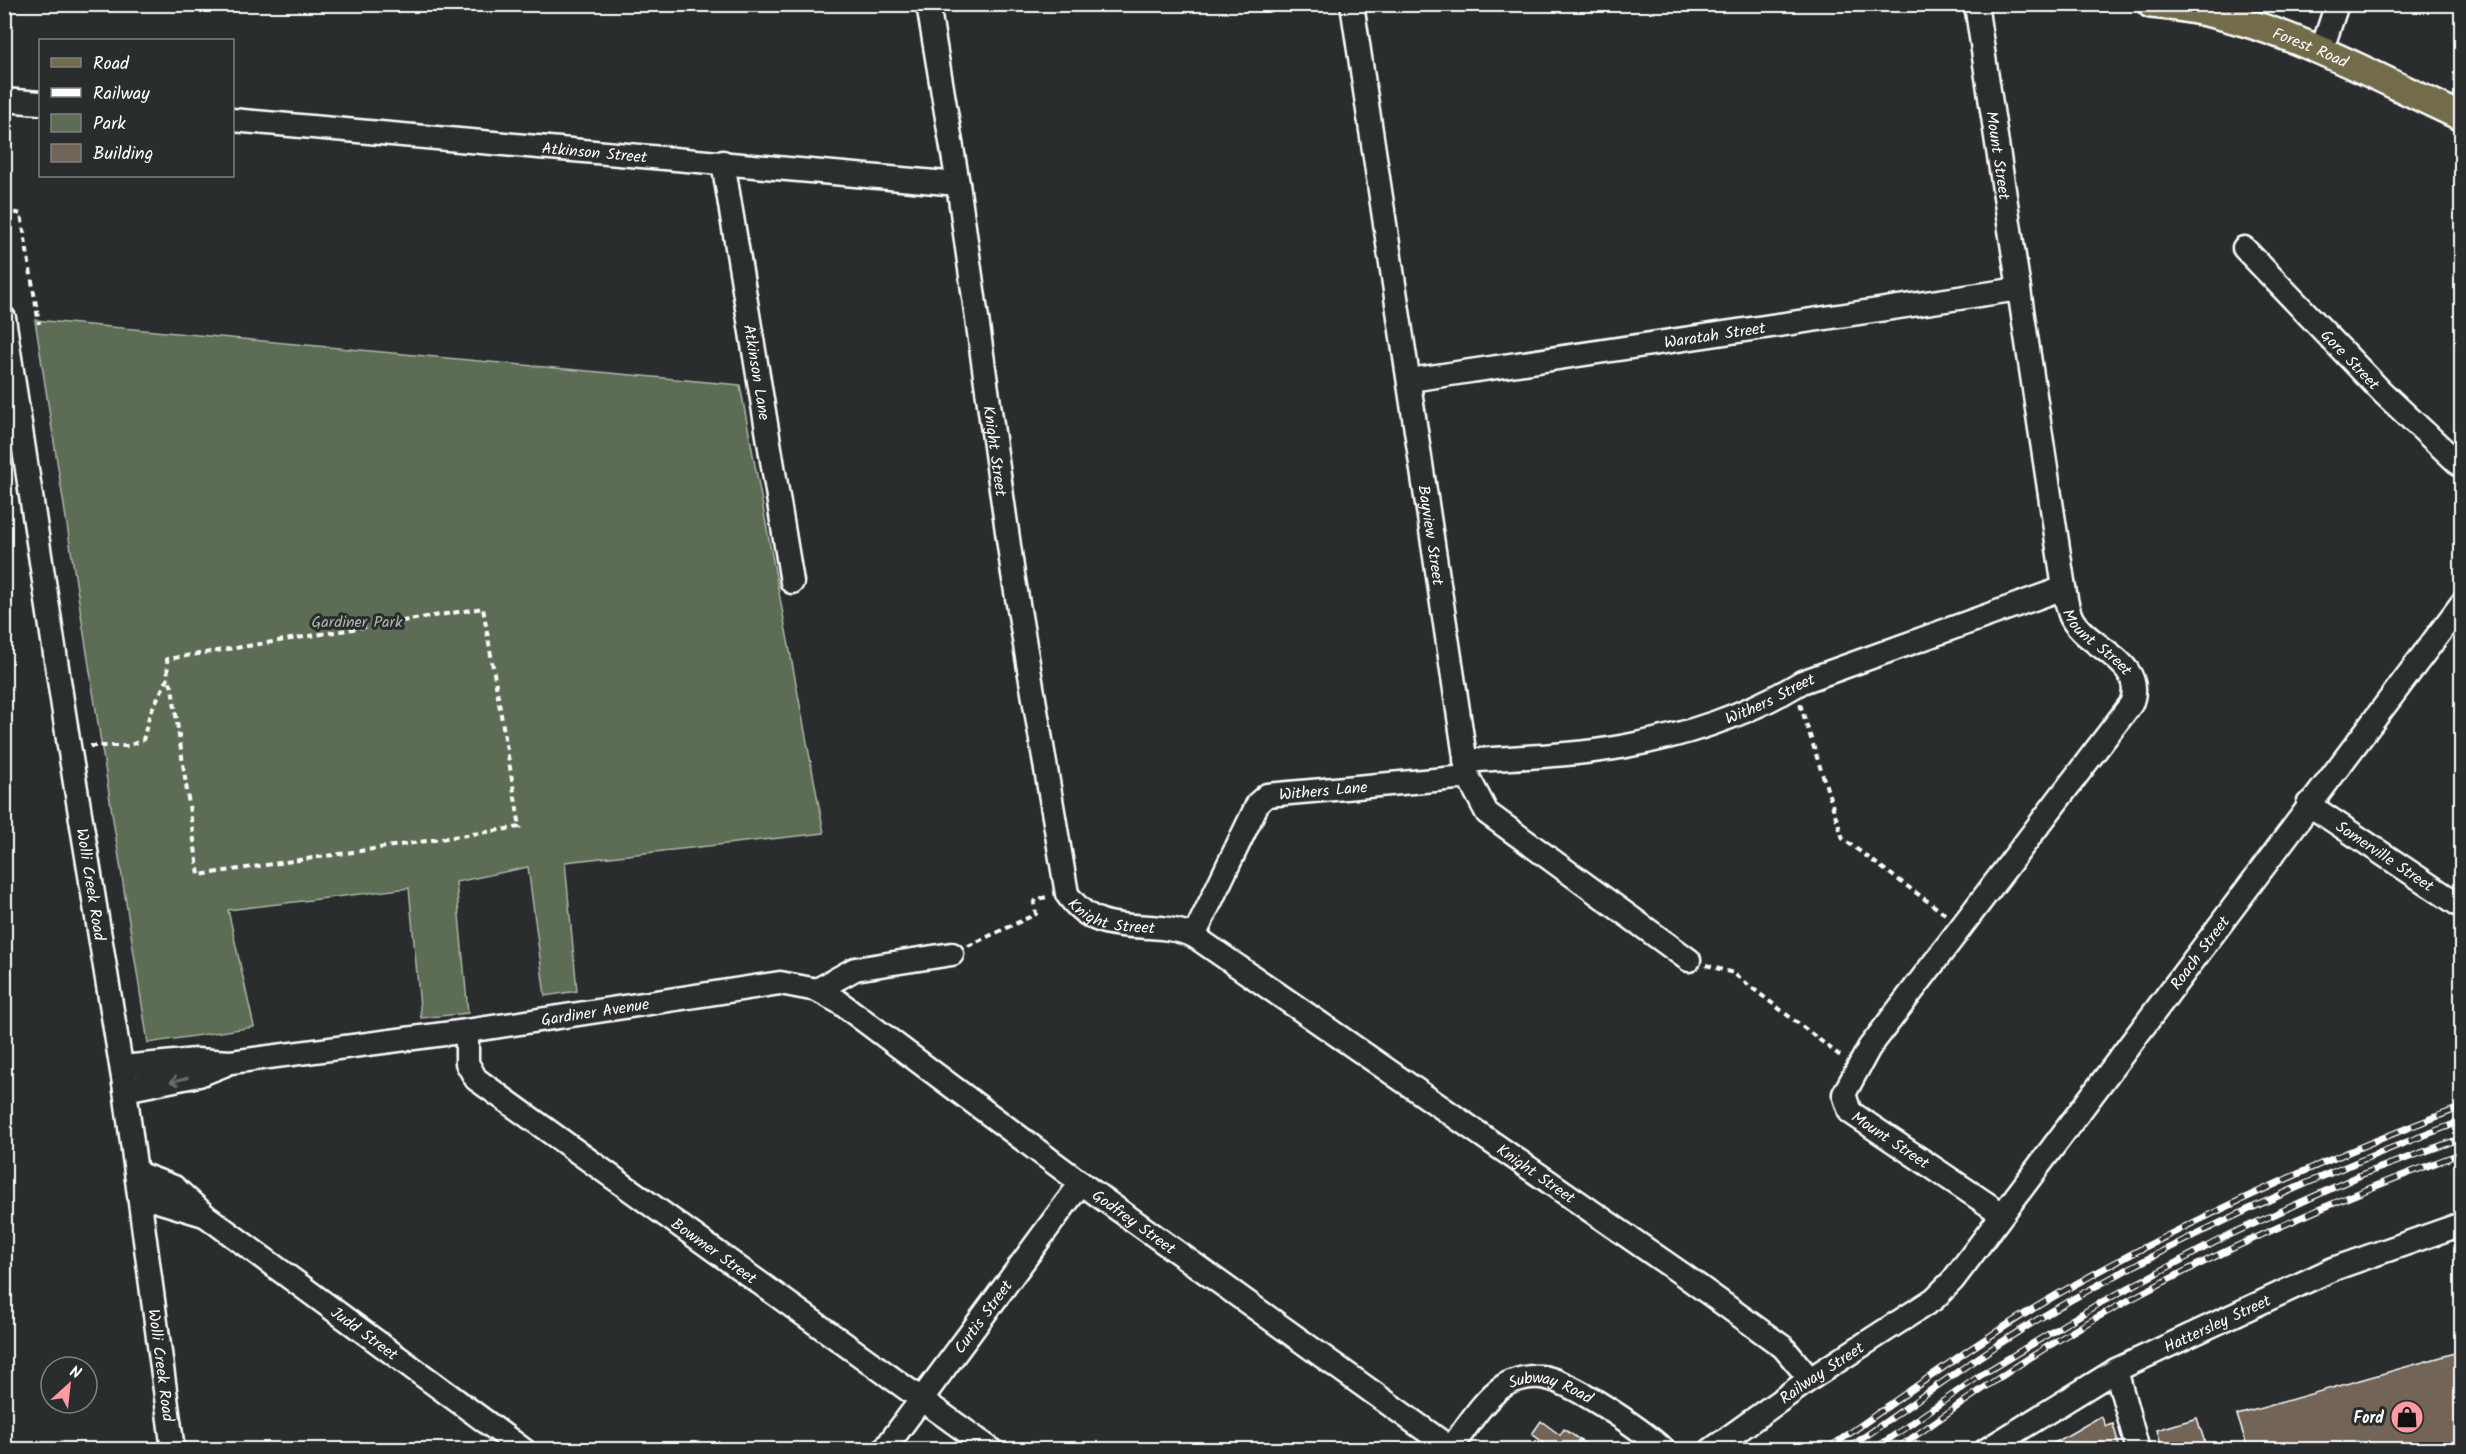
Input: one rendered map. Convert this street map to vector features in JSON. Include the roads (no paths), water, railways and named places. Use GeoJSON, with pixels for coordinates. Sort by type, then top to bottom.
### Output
{"type":"FeatureCollection","features":[{"type":"Feature","properties":{"kind":"main road","name":"Forest Road"},"geometry":{"type":"LineString","coordinates":[[2151,4],[2218,14],[2266,28],[2462,117]]}},
{"type":"Feature","properties":{"kind":"street","name":"Knight Street"},"geometry":{"type":"LineString","coordinates":[[928,4],[958,184],[1013,574],[1067,894],[1083,912],[1106,925],[1164,927],[1194,936],[1682,1274],[1783,1347],[1809,1379]]}},
{"type":"Feature","properties":{"kind":"street","name":"Bayview Street"},"geometry":{"type":"LineString","coordinates":[[1352,4],[1467,769],[1487,813],[1689,960]]}},
{"type":"Feature","properties":{"kind":"street","name":"Mount Street"},"geometry":{"type":"LineString","coordinates":[[1976,4],[2064,588],[2072,619],[2077,626],[2131,674],[2134,682],[2133,698],[1869,1048],[1844,1094],[1850,1112],[2002,1214]]}},
{"type":"Feature","properties":{"kind":"street"},"geometry":{"type":"LineString","coordinates":[[2321,51],[2337,4]]}},
{"type":"Feature","properties":{"kind":"street"},"geometry":{"type":"LineString","coordinates":[[4,100],[39,103]]}},
{"type":"Feature","properties":{"kind":"street","name":"Atkinson Street"},"geometry":{"type":"LineString","coordinates":[[234,120],[958,184]]}},
{"type":"Feature","properties":{"kind":"street","name":"Atkinson Lane"},"geometry":{"type":"LineString","coordinates":[[723,162],[792,582]]}},
{"type":"Feature","properties":{"kind":"street","name":"Gore Street"},"geometry":{"type":"LineString","coordinates":[[2244,248],[2382,392],[2462,467]]}},
{"type":"Feature","properties":{"kind":"street","name":"Waratah Street"},"geometry":{"type":"LineString","coordinates":[[1410,380],[2019,289]]}},
{"type":"Feature","properties":{"kind":"street","name":"Wolli Creek Road"},"geometry":{"type":"LineString","coordinates":[[4,318],[11,409],[122,1067],[173,1449]]}},
{"type":"Feature","properties":{"kind":"street","name":"Withers Street"},"geometry":{"type":"LineString","coordinates":[[1467,769],[1626,746],[1692,729],[1766,702],[1795,686],[2064,588]]}},
{"type":"Feature","properties":{"kind":"street","name":"Roach Street"},"geometry":{"type":"LineString","coordinates":[[1934,1299],[1969,1260],[2308,804],[2462,603]]}},
{"type":"Feature","properties":{"kind":"street","name":"Withers Lane"},"geometry":{"type":"LineString","coordinates":[[1194,936],[1258,803],[1267,795],[1467,769]]}},
{"type":"Feature","properties":{"kind":"street","name":"Somerville Street"},"geometry":{"type":"LineString","coordinates":[[2308,804],[2462,907]]}},
{"type":"Feature","properties":{"kind":"street"},"geometry":{"type":"LineString","coordinates":[[817,990],[839,976],[864,967],[952,954]]}},
{"type":"Feature","properties":{"kind":"street","name":"Gardiner Avenue"},"geometry":{"type":"LineString","coordinates":[[122,1067],[196,1060],[231,1062],[467,1031],[780,983],[817,990]]}},
{"type":"Feature","properties":{"kind":"street","name":"Godfrey Street"},"geometry":{"type":"LineString","coordinates":[[817,990],[839,1002],[1081,1183],[1452,1449]]}},
{"type":"Feature","properties":{"kind":"street","name":"Bowmer Street"},"geometry":{"type":"LineString","coordinates":[[467,1031],[467,1062],[476,1079],[992,1449]]}},
{"type":"Feature","properties":{"kind":"street","name":"Gardiner Avenue"},"geometry":{"type":"LineString","coordinates":[[125,1090],[199,1075],[231,1062]]}},
{"type":"Feature","properties":{"kind":"street","name":"Judd Street"},"geometry":{"type":"LineString","coordinates":[[137,1173],[174,1187],[206,1216],[524,1449]]}},
{"type":"Feature","properties":{"kind":"street","name":"Curtis Street"},"geometry":{"type":"LineString","coordinates":[[884,1449],[1081,1183]]}},
{"type":"Feature","properties":{"kind":"street","name":"Judd Street"},"geometry":{"type":"LineString","coordinates":[[141,1196],[206,1216]]}},
{"type":"Feature","properties":{"kind":"street","name":"Hattersley Street"},"geometry":{"type":"LineString","coordinates":[[1986,1449],[2116,1370],[2333,1269],[2462,1224]]}},
{"type":"Feature","properties":{"kind":"street","name":"Railway Street"},"geometry":{"type":"LineString","coordinates":[[1711,1449],[1809,1379],[1934,1299]]}},
{"type":"Feature","properties":{"kind":"street"},"geometry":{"type":"LineString","coordinates":[[2116,1370],[2138,1449]]}},
{"type":"Feature","properties":{"kind":"street","name":"Subway Road"},"geometry":{"type":"LineString","coordinates":[[1452,1449],[1492,1395],[1506,1384],[1524,1378],[1541,1377],[1560,1382],[1580,1393],[1664,1449]]}},
{"type":"Feature","properties":{"kind":"railway"},"geometry":{"type":"LineString","coordinates":[[1826,1450],[1984,1340],[2050,1299],[2129,1255],[2269,1187],[2365,1145],[2462,1107]]}},
{"type":"Feature","properties":{"kind":"railway"},"geometry":{"type":"LineString","coordinates":[[1846,1450],[1996,1346],[2057,1308],[2134,1266],[2273,1198],[2462,1121]]}},
{"type":"Feature","properties":{"kind":"railway"},"geometry":{"type":"LineString","coordinates":[[1873,1450],[1981,1375],[2098,1304],[2227,1236],[2363,1174],[2462,1138]]}},
{"type":"Feature","properties":{"kind":"railway"},"geometry":{"type":"LineString","coordinates":[[1895,1450],[2024,1361],[2078,1328],[2148,1290],[2280,1226],[2462,1153]]}},
{"type":"Feature","properties":{"kind":"place","name":"Ford"},"geometry":{"type":"Point","coordinates":[2407,1417]}},
{"type":"Feature","properties":{"kind":"park label","name":"Gardiner Park"},"geometry":{"type":"Point","coordinates":[357,621]}}]}
